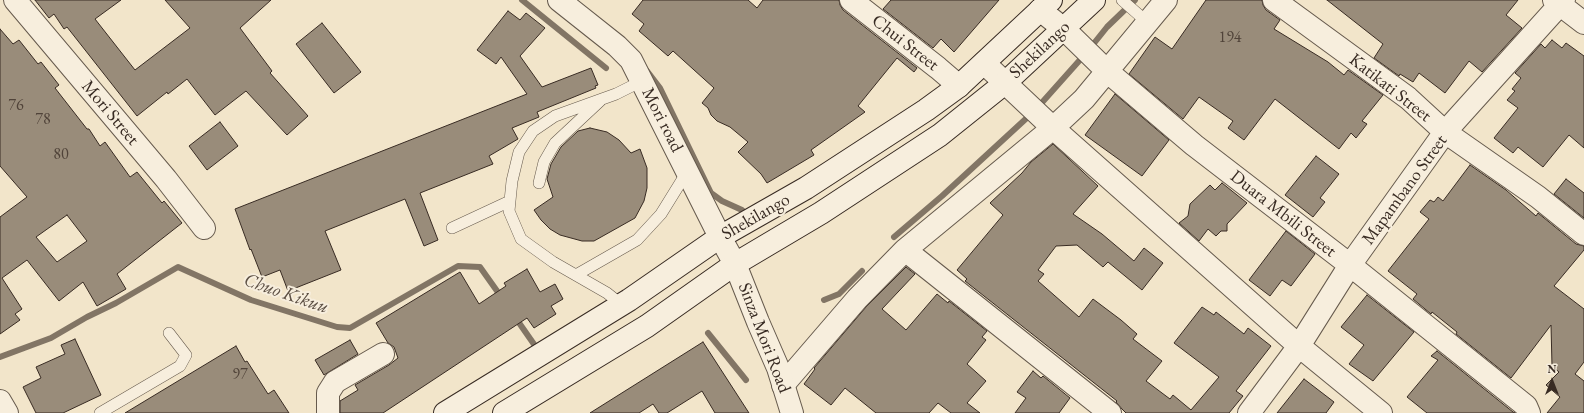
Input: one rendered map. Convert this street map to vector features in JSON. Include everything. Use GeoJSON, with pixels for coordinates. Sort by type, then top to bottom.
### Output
{"type":"FeatureCollection","features":[{"type":"Feature","properties":{"kind":"street","name":"Mori Street"},"geometry":{"type":"LineString","coordinates":[[15,0],[166,179],[204,228]]}},
{"type":"Feature","properties":{"kind":"street","name":"Mori road"},"geometry":{"type":"LineString","coordinates":[[559,0],[617,46],[631,60],[720,237],[736,264]]}},
{"type":"Feature","properties":{"kind":"street","name":"Chui Street"},"geometry":{"type":"LineString","coordinates":[[851,0],[959,86]]}},
{"type":"Feature","properties":{"kind":"street","name":"Shekilango"},"geometry":{"type":"LineString","coordinates":[[504,413],[647,326],[736,264],[821,213],[940,135],[1005,83],[1094,0]]}},
{"type":"Feature","properties":{"kind":"street"},"geometry":{"type":"LineString","coordinates":[[783,385],[857,298],[905,250],[1053,128],[1084,99],[1108,72],[1166,0]]}},
{"type":"Feature","properties":{"kind":"street","name":"Katikati Street"},"geometry":{"type":"LineString","coordinates":[[1274,0],[1408,98],[1445,132],[1538,197],[1584,234]]}},
{"type":"Feature","properties":{"kind":"street"},"geometry":{"type":"LineString","coordinates":[[1560,2],[1584,23]]}},
{"type":"Feature","properties":{"kind":"street","name":"Mapambano Street"},"geometry":{"type":"LineString","coordinates":[[1250,413],[1299,346],[1350,265],[1445,132],[1560,2]]}},
{"type":"Feature","properties":{"kind":"street","name":"Shekilango"},"geometry":{"type":"LineString","coordinates":[[445,413],[622,305],[720,237],[806,188],[926,110],[959,86],[1046,5]]}},
{"type":"Feature","properties":{"kind":"street","name":"Duara Mbili Street"},"geometry":{"type":"LineString","coordinates":[[1046,5],[1064,29],[1108,72],[1194,145],[1350,265],[1526,406],[1529,413]]}},
{"type":"Feature","properties":{"kind":"street"},"geometry":{"type":"LineString","coordinates":[[984,63],[1053,128],[1299,346],[1381,413]]}},
{"type":"Feature","properties":{"kind":"street"},"geometry":{"type":"LineString","coordinates":[[905,250],[1110,413]]}},
{"type":"Feature","properties":{"kind":"street","name":"Sinza Mori Road"},"geometry":{"type":"LineString","coordinates":[[736,264],[758,322],[778,368],[792,413]]}},
{"type":"Feature","properties":{"kind":"street"},"geometry":{"type":"LineString","coordinates":[[328,413],[328,393],[335,382],[383,354]]}},
{"type":"Feature","properties":{"kind":"street"},"geometry":{"type":"LineString","coordinates":[[0,402],[7,413]]}},
{"type":"Feature","properties":{"kind":"lane"},"geometry":{"type":"LineString","coordinates":[[1122,0],[1147,22]]}},
{"type":"Feature","properties":{"kind":"lane"},"geometry":{"type":"LineString","coordinates":[[622,305],[607,293],[553,262],[521,239],[509,210],[512,181],[519,152],[533,131],[555,116],[616,94],[642,81]]}},
{"type":"Feature","properties":{"kind":"lane"},"geometry":{"type":"LineString","coordinates":[[539,183],[544,162],[555,143],[605,97]]}},
{"type":"Feature","properties":{"kind":"lane"},"geometry":{"type":"LineString","coordinates":[[576,276],[637,240],[661,214],[687,172]]}},
{"type":"Feature","properties":{"kind":"lane"},"geometry":{"type":"LineString","coordinates":[[452,228],[510,201]]}},
{"type":"Feature","properties":{"kind":"lane"},"geometry":{"type":"LineString","coordinates":[[100,413],[180,366],[186,355],[170,333]]}},
{"type":"Feature","properties":{"kind":"building"},"geometry":{"type":"Polygon","coordinates":[[[35,0],[121,0],[95,19],[135,70],[190,28],[165,0],[271,0],[240,28],[272,71],[270,73],[308,116],[287,135],[246,91],[215,115],[187,79],[168,94],[167,92],[137,116],[67,27],[64,29],[54,14],[49,18],[35,0]]]}},
{"type":"Feature","properties":{"kind":"building"},"geometry":{"type":"Polygon","coordinates":[[[643,0],[748,0],[757,8],[763,0],[839,0],[843,10],[917,68],[914,72],[897,58],[858,106],[865,112],[811,150],[814,155],[767,183],[761,174],[738,152],[748,142],[730,127],[717,121],[711,115],[708,108],[702,103],[714,88],[673,51],[668,56],[639,31],[644,24],[632,14],[643,0]]]}},
{"type":"Feature","properties":{"kind":"building"},"geometry":{"type":"Polygon","coordinates":[[[891,0],[999,0],[954,52],[941,39],[933,48],[883,9],[891,0]]]}},
{"type":"Feature","properties":{"kind":"building"},"geometry":{"type":"Polygon","coordinates":[[[1206,0],[1262,0],[1266,10],[1280,20],[1274,29],[1328,62],[1344,75],[1348,70],[1383,95],[1362,121],[1367,124],[1356,138],[1351,133],[1339,149],[1275,99],[1244,140],[1228,128],[1233,121],[1199,97],[1183,119],[1129,74],[1155,37],[1172,49],[1206,0]]]}},
{"type":"Feature","properties":{"kind":"building"},"geometry":{"type":"Polygon","coordinates":[[[1327,0],[1518,0],[1506,15],[1522,28],[1482,72],[1469,61],[1445,93],[1419,73],[1413,82],[1400,74],[1399,76],[1374,58],[1383,44],[1327,0]]]}},
{"type":"Feature","properties":{"kind":"building"},"geometry":{"type":"Polygon","coordinates":[[[508,11],[520,20],[526,13],[545,28],[520,56],[542,87],[591,68],[598,85],[595,86],[596,88],[537,112],[539,117],[512,128],[518,139],[489,156],[493,164],[420,193],[438,240],[424,246],[405,199],[325,231],[341,270],[288,291],[280,270],[262,277],[235,209],[527,94],[501,57],[496,64],[477,50],[508,11]]]}},
{"type":"Feature","properties":{"kind":"building"},"geometry":{"type":"Polygon","coordinates":[[[322,23],[361,72],[334,93],[296,44],[322,23]]]}},
{"type":"Feature","properties":{"kind":"building"},"geometry":{"type":"Polygon","coordinates":[[[0,29],[13,44],[19,40],[38,64],[41,62],[59,85],[55,88],[87,129],[89,129],[100,146],[105,142],[130,177],[137,172],[162,203],[164,201],[182,223],[117,274],[126,289],[97,306],[83,282],[59,301],[27,260],[2,278],[22,309],[15,314],[20,320],[0,334],[0,217],[27,197],[0,166],[0,29]],[[67,215],[36,237],[57,262],[87,241],[67,215]]]}},
{"type":"Feature","properties":{"kind":"building"},"geometry":{"type":"Polygon","coordinates":[[[1552,40],[1562,48],[1566,43],[1584,56],[1584,148],[1569,135],[1543,167],[1518,147],[1513,153],[1494,138],[1518,108],[1507,100],[1515,91],[1512,89],[1521,78],[1515,73],[1541,44],[1545,48],[1552,40]]]}},
{"type":"Feature","properties":{"kind":"building"},"geometry":{"type":"Polygon","coordinates":[[[1115,94],[1169,140],[1142,176],[1085,135],[1115,94]]]}},
{"type":"Feature","properties":{"kind":"building"},"geometry":{"type":"Polygon","coordinates":[[[220,122],[238,146],[207,170],[189,146],[220,122]]]}},
{"type":"Feature","properties":{"kind":"building"},"geometry":{"type":"Polygon","coordinates":[[[590,128],[607,132],[619,140],[631,153],[640,149],[647,168],[647,188],[644,201],[635,218],[594,241],[582,241],[560,235],[550,229],[534,210],[553,197],[547,179],[551,164],[561,147],[578,131],[590,128]]]}},
{"type":"Feature","properties":{"kind":"building"},"geometry":{"type":"Polygon","coordinates":[[[1053,144],[1098,186],[1073,214],[1102,234],[1134,261],[1144,248],[1163,263],[1142,290],[1108,262],[1103,267],[1077,245],[1056,246],[1038,270],[1044,274],[1038,281],[1079,317],[1093,299],[1121,320],[1137,334],[1133,339],[1162,361],[1146,381],[1170,399],[1173,395],[1191,410],[1219,377],[1174,343],[1202,307],[1214,315],[1216,312],[1244,334],[1248,328],[1271,346],[1236,391],[1243,396],[1229,413],[1126,413],[1116,402],[1117,401],[965,281],[967,279],[957,270],[1003,215],[990,203],[1022,173],[1031,162],[1053,144]]]}},
{"type":"Feature","properties":{"kind":"building"},"geometry":{"type":"Polygon","coordinates":[[[1316,156],[1339,174],[1320,198],[1325,202],[1313,217],[1285,195],[1316,156]]]}},
{"type":"Feature","properties":{"kind":"building"},"geometry":{"type":"Polygon","coordinates":[[[1470,165],[1506,190],[1536,216],[1538,213],[1576,244],[1584,246],[1584,250],[1554,286],[1584,309],[1584,362],[1575,374],[1584,381],[1584,413],[1547,413],[1560,397],[1546,385],[1559,372],[1552,366],[1551,325],[1511,378],[1456,334],[1457,332],[1432,312],[1431,314],[1413,299],[1417,294],[1388,271],[1429,219],[1420,212],[1430,200],[1434,202],[1438,197],[1443,201],[1470,165]]]}},
{"type":"Feature","properties":{"kind":"building"},"geometry":{"type":"Polygon","coordinates":[[[1566,179],[1584,193],[1584,218],[1554,194],[1566,179]]]}},
{"type":"Feature","properties":{"kind":"building"},"geometry":{"type":"Polygon","coordinates":[[[1222,183],[1247,203],[1227,224],[1227,231],[1221,231],[1216,236],[1208,229],[1199,241],[1179,223],[1188,216],[1190,204],[1210,185],[1215,190],[1222,183]]]}},
{"type":"Feature","properties":{"kind":"building"},"geometry":{"type":"Polygon","coordinates":[[[1286,231],[1315,254],[1291,286],[1282,280],[1270,296],[1249,280],[1286,231]]]}},
{"type":"Feature","properties":{"kind":"building"},"geometry":{"type":"Polygon","coordinates":[[[906,267],[915,274],[882,309],[906,330],[937,294],[948,303],[949,301],[987,331],[982,337],[986,340],[967,364],[986,381],[967,403],[980,413],[951,413],[938,403],[929,413],[876,413],[845,388],[831,405],[804,384],[815,369],[814,368],[866,307],[906,267]]]}},
{"type":"Feature","properties":{"kind":"building"},"geometry":{"type":"Polygon","coordinates":[[[527,269],[540,292],[555,284],[563,299],[551,306],[556,314],[534,328],[527,318],[383,413],[340,413],[340,401],[358,390],[355,385],[398,358],[394,347],[388,343],[376,323],[460,272],[479,304],[506,286],[504,283],[527,269]]]}},
{"type":"Feature","properties":{"kind":"building"},"geometry":{"type":"Polygon","coordinates":[[[1367,295],[1414,332],[1373,381],[1349,364],[1364,345],[1341,327],[1367,295]]]}},
{"type":"Feature","properties":{"kind":"building"},"geometry":{"type":"Polygon","coordinates":[[[75,339],[101,395],[63,413],[36,413],[23,387],[41,378],[36,367],[65,354],[61,345],[75,339]]]}},
{"type":"Feature","properties":{"kind":"building"},"geometry":{"type":"Polygon","coordinates":[[[350,340],[358,354],[324,375],[315,360],[350,340]]]}},
{"type":"Feature","properties":{"kind":"building"},"geometry":{"type":"Polygon","coordinates":[[[703,342],[749,413],[715,413],[702,391],[667,413],[659,413],[653,404],[639,413],[590,413],[703,342]]]}},
{"type":"Feature","properties":{"kind":"building"},"geometry":{"type":"Polygon","coordinates":[[[236,346],[245,362],[247,361],[268,394],[274,390],[289,413],[125,413],[236,346]]]}},
{"type":"Feature","properties":{"kind":"building"},"geometry":{"type":"Polygon","coordinates":[[[1437,351],[1515,413],[1427,413],[1407,397],[1438,360],[1431,356],[1437,351]]]}},
{"type":"Feature","properties":{"kind":"building"},"geometry":{"type":"Polygon","coordinates":[[[1033,371],[1041,378],[1043,376],[1070,398],[1059,413],[1015,413],[1026,398],[1017,392],[1033,371]]]}},
{"type":"Feature","properties":{"kind":"building"},"geometry":{"type":"Polygon","coordinates":[[[1304,379],[1334,402],[1326,413],[1277,413],[1304,379]]]}},
{"type":"Feature","properties":{"kind":"waterway"},"geometry":{"type":"LineString","coordinates":[[522,0],[606,68]]}},
{"type":"Feature","properties":{"kind":"waterway"},"geometry":{"type":"LineString","coordinates":[[1038,107],[1107,27],[1135,0]]}},
{"type":"Feature","properties":{"kind":"waterway"},"geometry":{"type":"LineString","coordinates":[[647,71],[660,88],[711,193],[722,201],[742,210]]}},
{"type":"Feature","properties":{"kind":"waterway"},"geometry":{"type":"LineString","coordinates":[[894,237],[942,196],[1030,115]]}},
{"type":"Feature","properties":{"kind":"waterway","name":"Chuo Kikuu"},"geometry":{"type":"LineString","coordinates":[[0,357],[51,338],[178,267],[251,300],[337,327],[350,328],[458,266],[480,267],[502,298]]}},
{"type":"Feature","properties":{"kind":"waterway"},"geometry":{"type":"LineString","coordinates":[[824,300],[839,294],[862,271]]}},
{"type":"Feature","properties":{"kind":"waterway","name":"Chuo Kikuu"},"geometry":{"type":"LineString","coordinates":[[515,317],[538,350]]}},
{"type":"Feature","properties":{"kind":"waterway"},"geometry":{"type":"LineString","coordinates":[[708,333],[746,380]]}}]}
